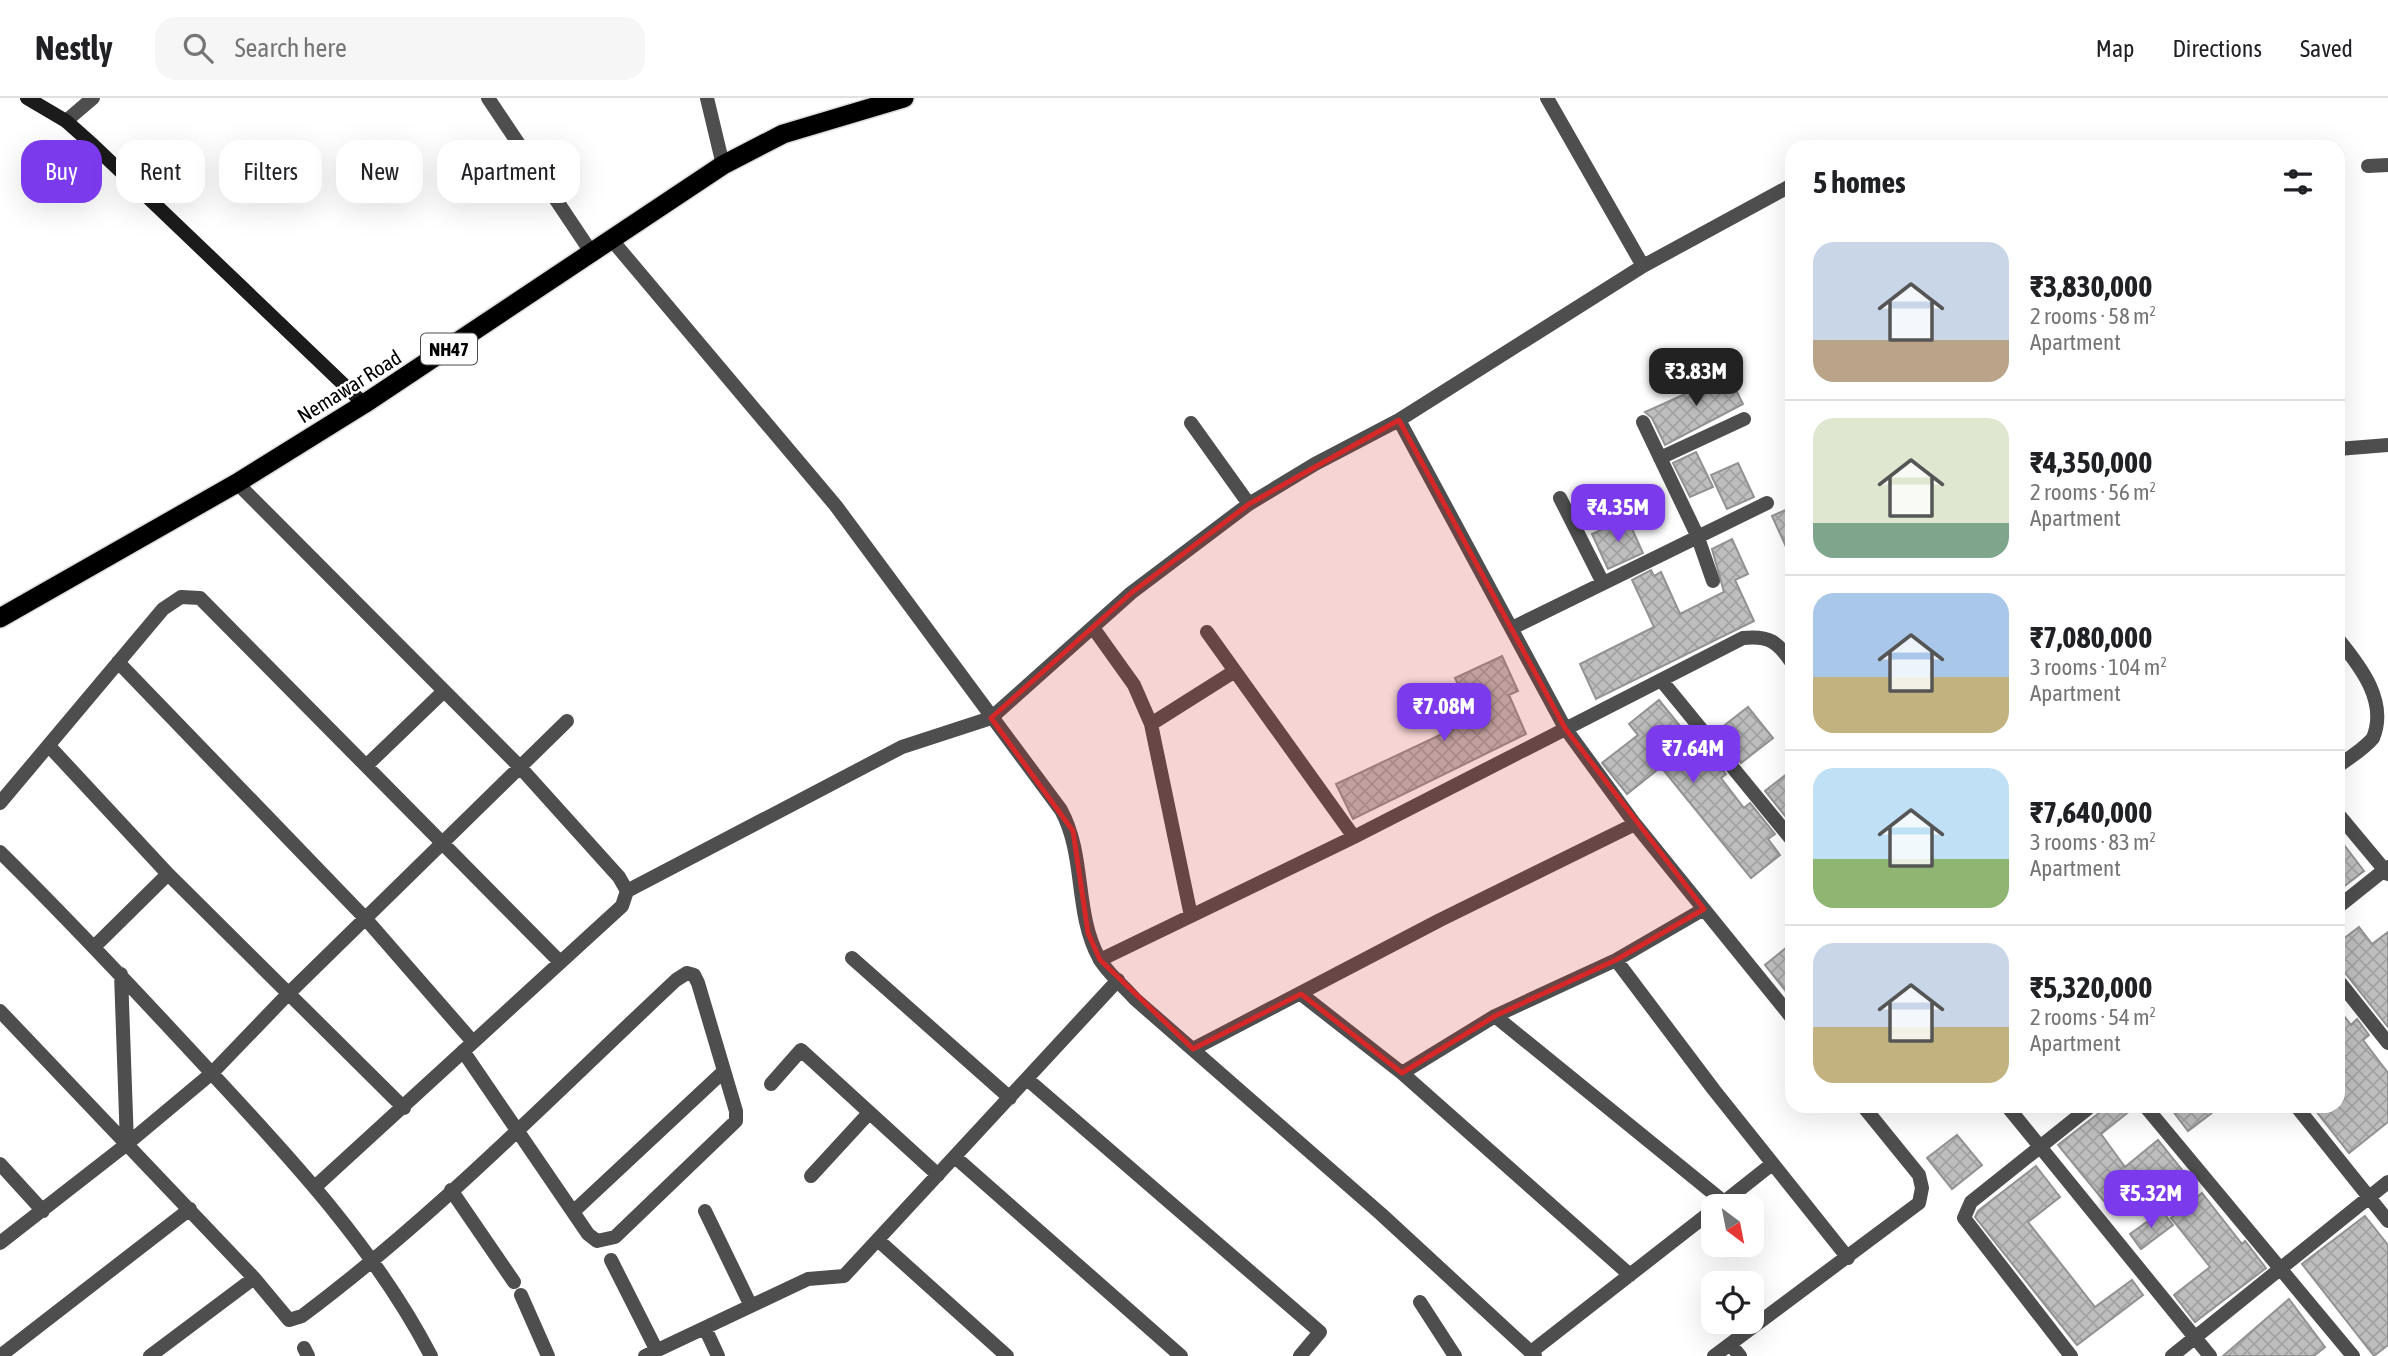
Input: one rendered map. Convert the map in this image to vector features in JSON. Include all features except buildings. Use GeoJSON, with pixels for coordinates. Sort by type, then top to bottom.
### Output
{"type":"FeatureCollection","features":[{"type":"Feature","properties":{"kind":"highway","name":"Nemawar Road"},"geometry":{"type":"LineString","coordinates":[[0,618],[237,483],[365,404],[723,165],[783,134],[904,98]]}},
{"type":"Feature","properties":{"kind":"main road"},"geometry":{"type":"LineString","coordinates":[[27,98],[66,121],[365,404]]}},
{"type":"Feature","properties":{"kind":"street"},"geometry":{"type":"LineString","coordinates":[[66,121],[93,98]]}},
{"type":"Feature","properties":{"kind":"street"},"geometry":{"type":"LineString","coordinates":[[488,98],[591,252]]}},
{"type":"Feature","properties":{"kind":"street"},"geometry":{"type":"LineString","coordinates":[[707,98],[723,165]]}},
{"type":"Feature","properties":{"kind":"street"},"geometry":{"type":"LineString","coordinates":[[1547,98],[1643,266]]}},
{"type":"Feature","properties":{"kind":"street"},"geometry":{"type":"LineString","coordinates":[[2368,166],[2388,165]]}},
{"type":"Feature","properties":{"kind":"street"},"geometry":{"type":"LineString","coordinates":[[316,1186],[622,905],[627,891],[902,747],[991,718],[1094,629],[1131,593],[1249,504],[1315,464],[1399,420],[1643,266],[1785,188]]}},
{"type":"Feature","properties":{"kind":"street"},"geometry":{"type":"LineString","coordinates":[[611,239],[836,506],[1061,810],[1073,831],[1088,933],[1100,960],[1193,1049],[1381,1214],[1533,1354],[1701,1220]]}},
{"type":"Feature","properties":{"kind":"street"},"geometry":{"type":"LineString","coordinates":[[1660,458],[1744,419]]}},
{"type":"Feature","properties":{"kind":"street"},"geometry":{"type":"LineString","coordinates":[[1399,420],[1565,728],[1635,824],[1785,1009]]}},
{"type":"Feature","properties":{"kind":"street"},"geometry":{"type":"LineString","coordinates":[[1643,422],[1697,535],[1713,581]]}},
{"type":"Feature","properties":{"kind":"street"},"geometry":{"type":"LineString","coordinates":[[1191,423],[1249,504]]}},
{"type":"Feature","properties":{"kind":"street"},"geometry":{"type":"LineString","coordinates":[[2345,448],[2388,445]]}},
{"type":"Feature","properties":{"kind":"street"},"geometry":{"type":"LineString","coordinates":[[237,483],[519,766],[627,891]]}},
{"type":"Feature","properties":{"kind":"street"},"geometry":{"type":"LineString","coordinates":[[1560,498],[1602,581]]}},
{"type":"Feature","properties":{"kind":"street"},"geometry":{"type":"LineString","coordinates":[[1512,628],[1602,581],[1767,503]]}},
{"type":"Feature","properties":{"kind":"street"},"geometry":{"type":"LineString","coordinates":[[0,803],[163,609],[181,597],[200,598],[560,962]]}},
{"type":"Feature","properties":{"kind":"street"},"geometry":{"type":"LineString","coordinates":[[1094,629],[1134,685],[1151,724],[1191,916]]}},
{"type":"Feature","properties":{"kind":"street"},"geometry":{"type":"LineString","coordinates":[[1207,632],[1354,836]]}},
{"type":"Feature","properties":{"kind":"street"},"geometry":{"type":"LineString","coordinates":[[1100,960],[1354,836],[1744,638],[1765,636],[1779,645],[1785,653]]}},
{"type":"Feature","properties":{"kind":"street"},"geometry":{"type":"LineString","coordinates":[[2345,647],[2374,682],[2383,704],[2382,723],[2371,741],[2345,761]]}},
{"type":"Feature","properties":{"kind":"street"},"geometry":{"type":"LineString","coordinates":[[0,1011],[190,1209],[289,1320],[295,1320],[372,1263],[451,1190],[515,1130],[676,979],[687,973],[694,975],[698,983],[736,1111],[736,1121],[615,1237],[597,1241],[515,1130],[468,1047],[365,918],[118,662]]}},
{"type":"Feature","properties":{"kind":"street"},"geometry":{"type":"LineString","coordinates":[[1151,724],[1235,671]]}},
{"type":"Feature","properties":{"kind":"street"},"geometry":{"type":"LineString","coordinates":[[1661,680],[1785,831]]}},
{"type":"Feature","properties":{"kind":"street"},"geometry":{"type":"LineString","coordinates":[[367,765],[444,691]]}},
{"type":"Feature","properties":{"kind":"street"},"geometry":{"type":"LineString","coordinates":[[0,1243],[127,1144],[212,1073],[288,994],[567,721]]}},
{"type":"Feature","properties":{"kind":"street"},"geometry":{"type":"LineString","coordinates":[[49,746],[168,874],[404,1108]]}},
{"type":"Feature","properties":{"kind":"street"},"geometry":{"type":"LineString","coordinates":[[2345,822],[2387,870],[2345,902]]}},
{"type":"Feature","properties":{"kind":"street"},"geometry":{"type":"LineString","coordinates":[[1193,1049],[1635,824]]}},
{"type":"Feature","properties":{"kind":"street"},"geometry":{"type":"LineString","coordinates":[[0,852],[95,946],[316,1186],[372,1263],[431,1356]]}},
{"type":"Feature","properties":{"kind":"street"},"geometry":{"type":"LineString","coordinates":[[95,946],[168,874]]}},
{"type":"Feature","properties":{"kind":"street"},"geometry":{"type":"LineString","coordinates":[[1402,1073],[1495,1016],[1616,960],[1704,909]]}},
{"type":"Feature","properties":{"kind":"street"},"geometry":{"type":"LineString","coordinates":[[852,958],[1010,1098]]}},
{"type":"Feature","properties":{"kind":"street"},"geometry":{"type":"LineString","coordinates":[[1616,960],[1772,1164],[1848,1258]]}},
{"type":"Feature","properties":{"kind":"street"},"geometry":{"type":"LineString","coordinates":[[121,974],[127,1144]]}},
{"type":"Feature","properties":{"kind":"street"},"geometry":{"type":"LineString","coordinates":[[611,1259],[651,1353],[808,1279],[844,1276],[1118,980]]}},
{"type":"Feature","properties":{"kind":"street"},"geometry":{"type":"LineString","coordinates":[[2345,989],[2388,1043]]}},
{"type":"Feature","properties":{"kind":"street"},"geometry":{"type":"LineString","coordinates":[[1301,994],[1402,1073],[1630,1275]]}},
{"type":"Feature","properties":{"kind":"street"},"geometry":{"type":"LineString","coordinates":[[1495,1016],[1705,1194]]}},
{"type":"Feature","properties":{"kind":"street"},"geometry":{"type":"LineString","coordinates":[[771,1084],[801,1050],[938,1175]]}},
{"type":"Feature","properties":{"kind":"street"},"geometry":{"type":"LineString","coordinates":[[573,1212],[724,1072]]}},
{"type":"Feature","properties":{"kind":"street"},"geometry":{"type":"LineString","coordinates":[[1027,1079],[1320,1332],[1300,1356]]}},
{"type":"Feature","properties":{"kind":"street"},"geometry":{"type":"LineString","coordinates":[[811,1177],[869,1113]]}},
{"type":"Feature","properties":{"kind":"street"},"geometry":{"type":"LineString","coordinates":[[1714,1356],[1919,1203],[1922,1188],[1919,1175],[1869,1113]]}},
{"type":"Feature","properties":{"kind":"street"},"geometry":{"type":"LineString","coordinates":[[2012,1113],[2210,1356]]}},
{"type":"Feature","properties":{"kind":"street"},"geometry":{"type":"LineString","coordinates":[[2071,1356],[1965,1218],[1971,1202],[2082,1113]]}},
{"type":"Feature","properties":{"kind":"street"},"geometry":{"type":"LineString","coordinates":[[2151,1113],[2353,1356]]}},
{"type":"Feature","properties":{"kind":"street"},"geometry":{"type":"LineString","coordinates":[[2302,1113],[2388,1221]]}},
{"type":"Feature","properties":{"kind":"street"},"geometry":{"type":"LineString","coordinates":[[955,1157],[1181,1356]]}},
{"type":"Feature","properties":{"kind":"street"},"geometry":{"type":"LineString","coordinates":[[0,1164],[43,1211]]}},
{"type":"Feature","properties":{"kind":"street"},"geometry":{"type":"LineString","coordinates":[[1734,1194],[1772,1164]]}},
{"type":"Feature","properties":{"kind":"street"},"geometry":{"type":"LineString","coordinates":[[2172,1356],[2388,1182]]}},
{"type":"Feature","properties":{"kind":"street"},"geometry":{"type":"LineString","coordinates":[[451,1190],[518,1288],[548,1356]]}},
{"type":"Feature","properties":{"kind":"street"},"geometry":{"type":"LineString","coordinates":[[0,1356],[190,1209]]}},
{"type":"Feature","properties":{"kind":"street"},"geometry":{"type":"LineString","coordinates":[[705,1211],[751,1306]]}},
{"type":"Feature","properties":{"kind":"street"},"geometry":{"type":"LineString","coordinates":[[879,1241],[1007,1356]]}},
{"type":"Feature","properties":{"kind":"street"},"geometry":{"type":"LineString","coordinates":[[150,1356],[254,1278]]}},
{"type":"Feature","properties":{"kind":"street"},"geometry":{"type":"LineString","coordinates":[[1420,1302],[1455,1356]]}},
{"type":"Feature","properties":{"kind":"street"},"geometry":{"type":"LineString","coordinates":[[705,1328],[718,1356]]}},
{"type":"Feature","properties":{"kind":"street"},"geometry":{"type":"LineString","coordinates":[[1730,1344],[1740,1356]]}},
{"type":"Feature","properties":{"kind":"highlighted area"},"geometry":{"type":"Polygon","coordinates":[[[1399,420],[1565,728],[1704,909],[1616,960],[1495,1016],[1402,1073],[1301,994],[1193,1049],[1100,960],[1088,933],[1073,831],[991,718],[1131,593],[1249,504],[1399,420]]]}}]}
